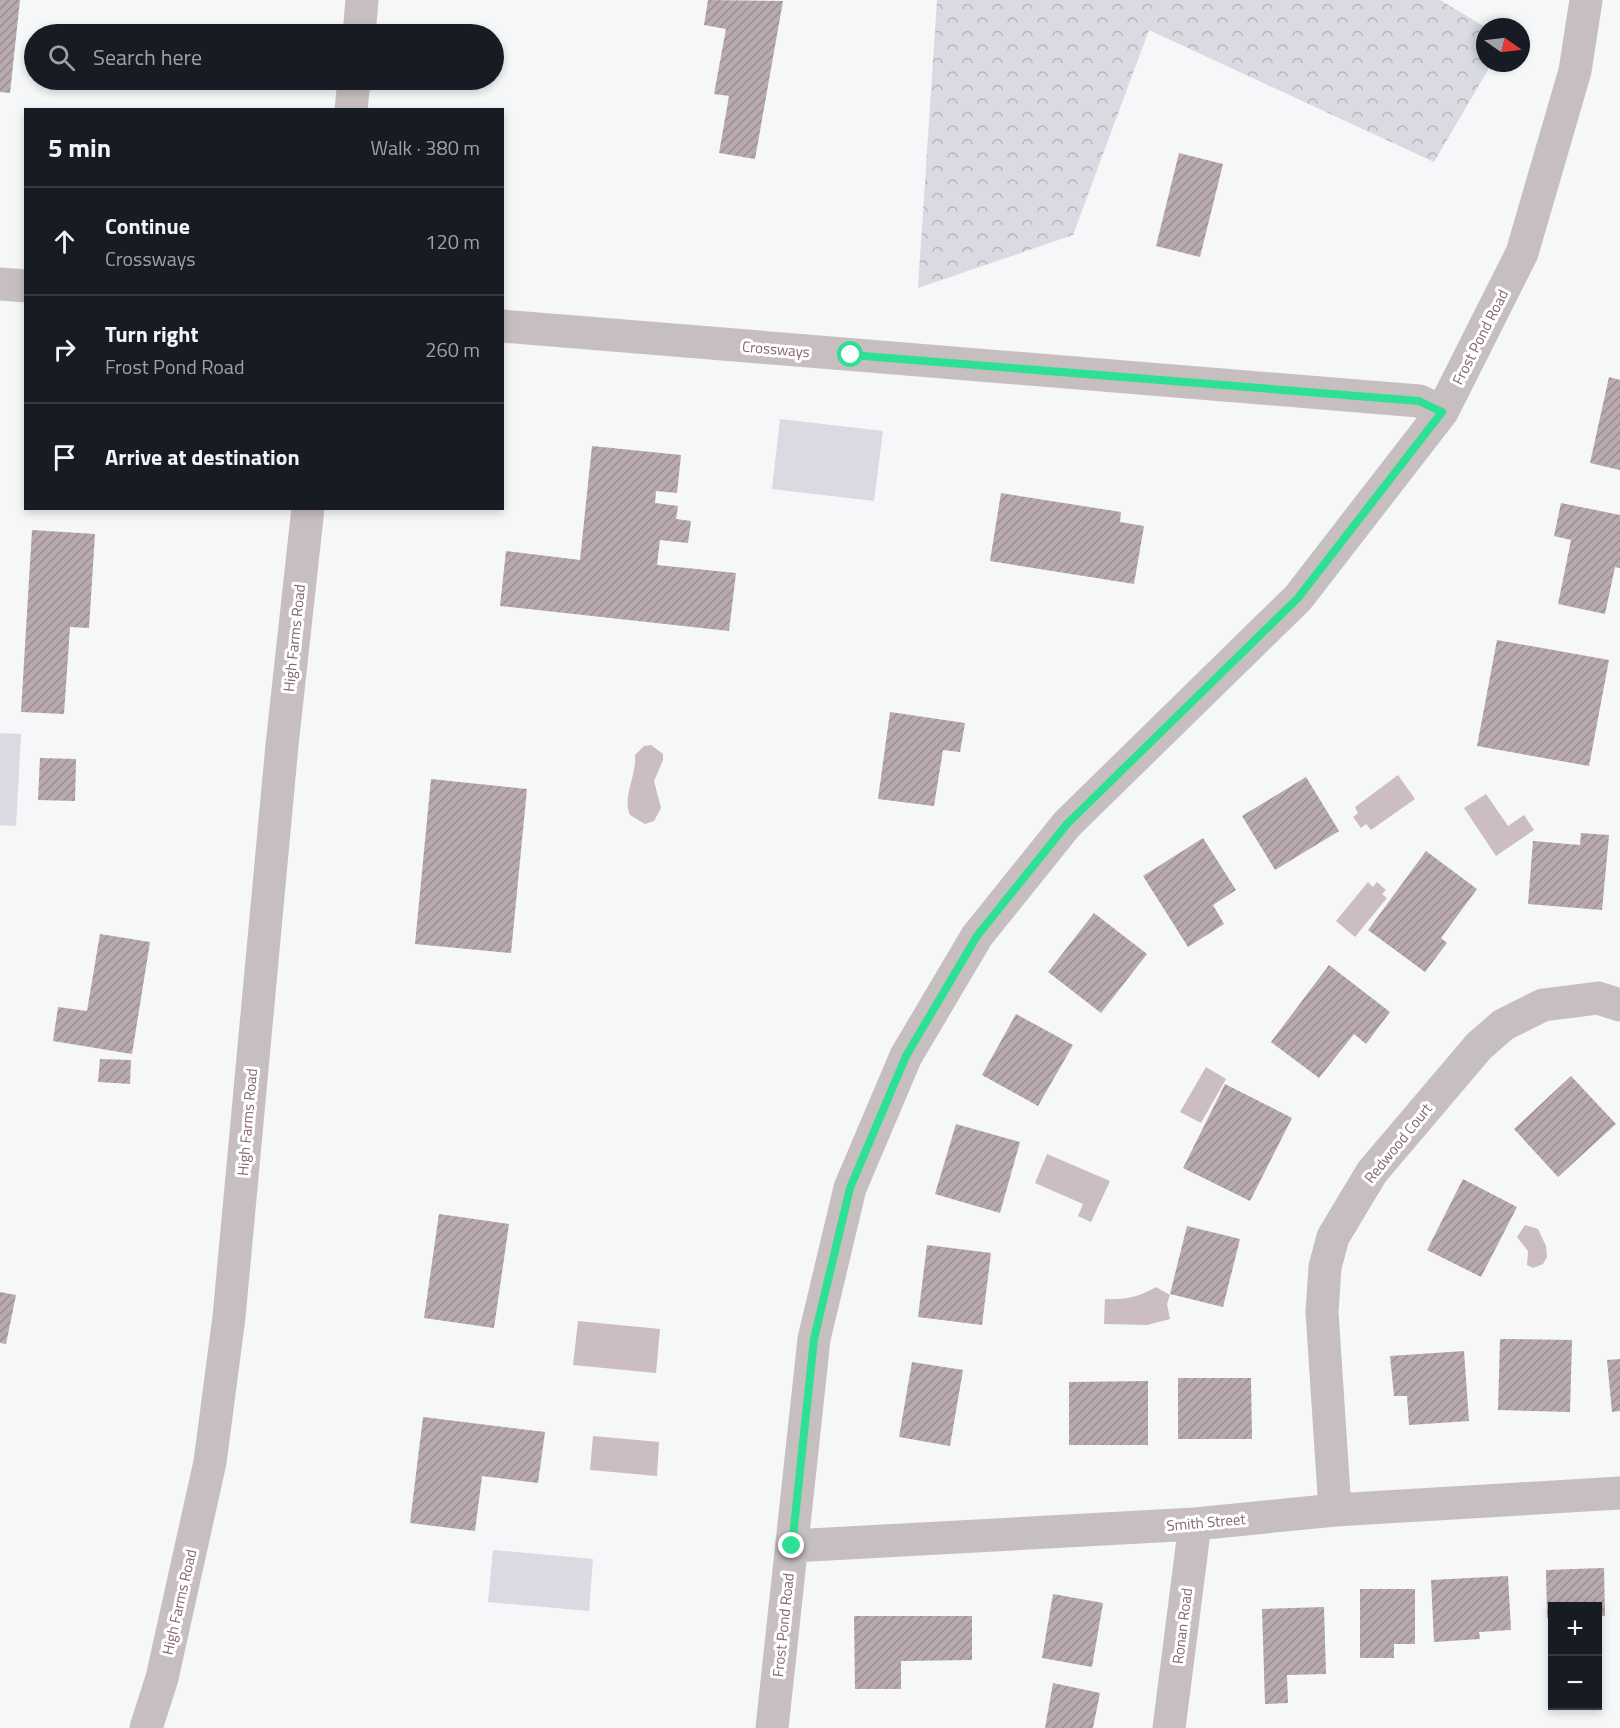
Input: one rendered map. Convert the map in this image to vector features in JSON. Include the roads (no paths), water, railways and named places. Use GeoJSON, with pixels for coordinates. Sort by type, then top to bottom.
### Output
{"type":"FeatureCollection","features":[{"type":"Feature","properties":{"kind":"street"},"geometry":{"type":"LineString","coordinates":[[359,24],[362,0]]}},
{"type":"Feature","properties":{"kind":"street","name":"Frost Pond Road"},"geometry":{"type":"LineString","coordinates":[[771,1728],[814,1339],[850,1188],[906,1056],[977,936],[1067,824],[1298,598],[1442,412],[1522,253],[1575,71],[1586,0]]}},
{"type":"Feature","properties":{"kind":"street"},"geometry":{"type":"LineString","coordinates":[[351,108],[353,90]]}},
{"type":"Feature","properties":{"kind":"street"},"geometry":{"type":"LineString","coordinates":[[0,284],[24,286]]}},
{"type":"Feature","properties":{"kind":"street","name":"Crossways"},"geometry":{"type":"LineString","coordinates":[[504,326],[1419,401],[1442,412]]}},
{"type":"Feature","properties":{"kind":"street","name":"High Farms Road"},"geometry":{"type":"LineString","coordinates":[[146,1728],[162,1678],[212,1451],[229,1317],[282,745],[308,510]]}},
{"type":"Feature","properties":{"kind":"street","name":"Redwood Court"},"geometry":{"type":"LineString","coordinates":[[1335,1510],[1322,1312],[1325,1267],[1333,1237],[1372,1172],[1479,1046],[1503,1025],[1543,1005],[1598,998],[1620,1005]]}},
{"type":"Feature","properties":{"kind":"street","name":"Smith Street"},"geometry":{"type":"LineString","coordinates":[[792,1546],[1195,1524],[1335,1510],[1620,1493]]}},
{"type":"Feature","properties":{"kind":"street","name":"Ronan Road"},"geometry":{"type":"LineString","coordinates":[[1169,1728],[1195,1524]]}}]}
